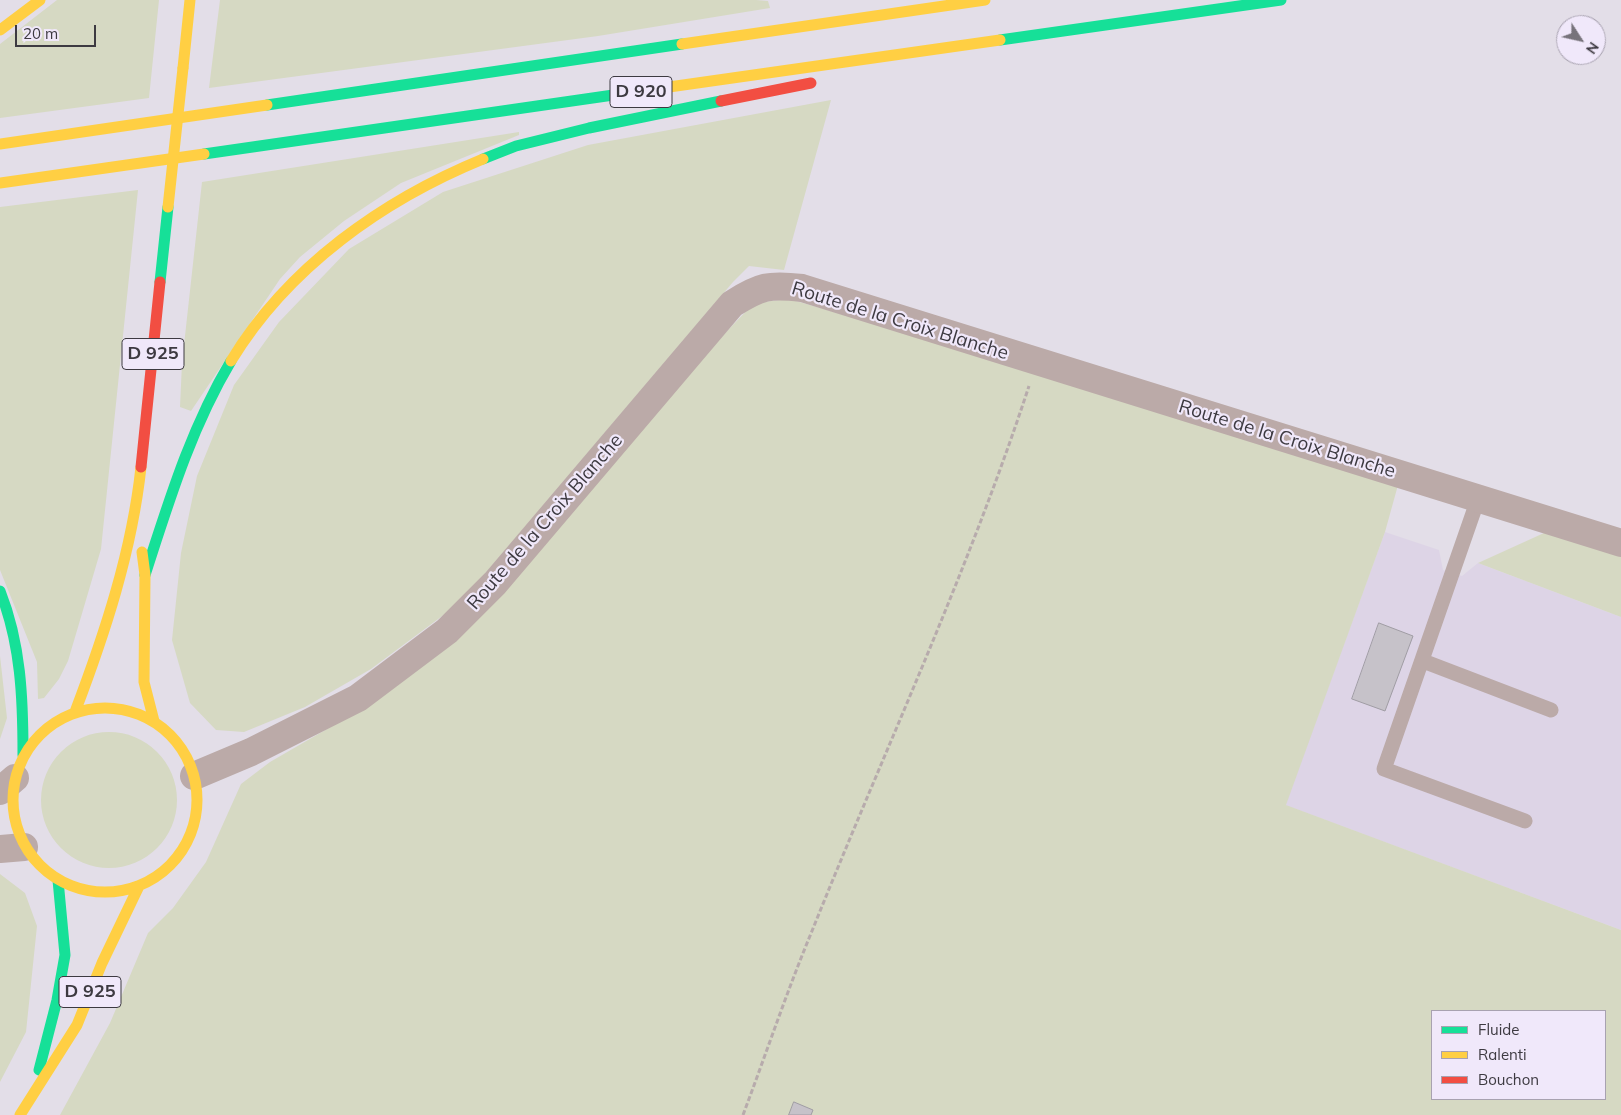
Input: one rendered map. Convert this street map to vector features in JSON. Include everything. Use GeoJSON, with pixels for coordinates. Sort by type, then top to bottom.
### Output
{"type":"FeatureCollection","features":[{"type":"Feature","properties":{"kind":"main road"},"geometry":{"type":"LineString","coordinates":[[0,30],[40,0]]}},
{"type":"Feature","properties":{"kind":"main road","name":"D 925"},"geometry":{"type":"LineString","coordinates":[[75,712],[105,632],[137,501],[190,0]]}},
{"type":"Feature","properties":{"kind":"main road","name":"D 920"},"geometry":{"type":"LineString","coordinates":[[0,144],[985,0]]}},
{"type":"Feature","properties":{"kind":"main road","name":"D 920"},"geometry":{"type":"LineString","coordinates":[[0,183],[1281,0]]}},
{"type":"Feature","properties":{"kind":"main road","name":"D 920"},"geometry":{"type":"LineString","coordinates":[[144,576],[183,459],[214,390],[259,319],[308,268],[351,230],[404,195],[502,150],[622,119],[789,90],[904,54]]}},
{"type":"Feature","properties":{"kind":"main road","name":"D 925"},"geometry":{"type":"LineString","coordinates":[[137,501],[144,576],[144,682],[154,721]]}},
{"type":"Feature","properties":{"kind":"main road"},"geometry":{"type":"LineString","coordinates":[[0,592],[9,612],[18,654],[22,690],[13,775],[12,801],[16,825],[12,848],[58,880],[84,891],[112,893],[139,886],[162,873],[180,853],[193,829],[197,803],[194,776],[185,754],[172,736],[154,721],[129,710],[102,707],[75,712],[54,722],[36,737],[13,775]]}},
{"type":"Feature","properties":{"kind":"main road","name":"D 925"},"geometry":{"type":"LineString","coordinates":[[34,1093],[57,1000],[65,955],[58,880]]}},
{"type":"Feature","properties":{"kind":"main road","name":"D 925"},"geometry":{"type":"LineString","coordinates":[[20,1115],[77,1025],[102,963],[139,886]]}},
{"type":"Feature","properties":{"kind":"street","name":"Route de la Croix Blanche"},"geometry":{"type":"LineString","coordinates":[[194,776],[259,748],[358,698],[447,631],[495,583],[732,304],[756,289],[778,285],[802,288],[1621,543]]}},
{"type":"Feature","properties":{"kind":"lane"},"geometry":{"type":"LineString","coordinates":[[1478,499],[1384,769],[1525,821]]}},
{"type":"Feature","properties":{"kind":"lane"},"geometry":{"type":"LineString","coordinates":[[1423,661],[1551,710]]}},
{"type":"Feature","properties":{"kind":"path"},"geometry":{"type":"LineString","coordinates":[[743,1115],[811,931],[968,557],[1006,457],[1037,362]]}},
{"type":"Feature","properties":{"kind":"shaded area"},"geometry":{"type":"Polygon","coordinates":[[[1385,532],[1439,550],[1443,570],[1462,576],[1478,563],[1621,617],[1621,930],[1285,805],[1385,532]]]}},
{"type":"Feature","properties":{"kind":"green space"},"geometry":{"type":"Polygon","coordinates":[[[57,0],[159,0],[149,98],[0,118],[0,44],[57,0]]]}},
{"type":"Feature","properties":{"kind":"green space"},"geometry":{"type":"Polygon","coordinates":[[[220,0],[756,0],[768,1],[770,8],[598,36],[209,88],[220,0]]]}},
{"type":"Feature","properties":{"kind":"green space"},"geometry":{"type":"Polygon","coordinates":[[[831,100],[784,270],[749,266],[733,282],[461,602],[371,669],[305,707],[244,732],[216,730],[190,703],[172,640],[181,553],[197,476],[234,385],[279,322],[349,249],[443,192],[588,145],[831,100]]]}},
{"type":"Feature","properties":{"kind":"green space"},"geometry":{"type":"Polygon","coordinates":[[[519,132],[519,135],[401,183],[344,221],[300,257],[280,279],[191,411],[180,407],[182,363],[202,182],[519,132]]]}},
{"type":"Feature","properties":{"kind":"green space"},"geometry":{"type":"Polygon","coordinates":[[[138,190],[101,549],[68,661],[59,679],[44,698],[38,699],[37,662],[0,570],[0,207],[138,190]]]}},
{"type":"Feature","properties":{"kind":"green space"},"geometry":{"type":"Polygon","coordinates":[[[789,299],[1061,377],[1398,485],[1385,532],[1286,805],[1621,930],[1621,1115],[60,1115],[110,1023],[148,933],[173,908],[206,862],[241,784],[270,762],[365,707],[754,303],[789,299]]]}},
{"type":"Feature","properties":{"kind":"green space"},"geometry":{"type":"Polygon","coordinates":[[[1555,528],[1621,550],[1621,617],[1478,563],[1555,528]]]}},
{"type":"Feature","properties":{"kind":"green space"},"geometry":{"type":"Polygon","coordinates":[[[0,656],[7,718],[0,739],[0,656]]]}},
{"type":"Feature","properties":{"kind":"green space"},"geometry":{"type":"Polygon","coordinates":[[[109,732],[135,737],[147,743],[157,752],[166,762],[172,774],[177,800],[172,826],[166,838],[157,848],[147,857],[135,863],[109,868],[83,863],[71,857],[61,848],[52,838],[46,826],[41,800],[46,774],[52,762],[61,752],[71,743],[83,737],[109,732]]]}},
{"type":"Feature","properties":{"kind":"green space"},"geometry":{"type":"Polygon","coordinates":[[[0,874],[25,893],[37,926],[26,1032],[0,1082],[0,874]]]}},
{"type":"Feature","properties":{"kind":"building"},"geometry":{"type":"Polygon","coordinates":[[[1379,623],[1413,636],[1385,711],[1352,699],[1379,623]]]}},
{"type":"Feature","properties":{"kind":"building"},"geometry":{"type":"Polygon","coordinates":[[[794,1102],[813,1110],[811,1115],[789,1115],[794,1102]]]}},
{"type":"Feature","properties":{"kind":"traffic: fast"},"geometry":{"type":"LineString","coordinates":[[1000,40],[1281,0]]}},
{"type":"Feature","properties":{"kind":"traffic: fast"},"geometry":{"type":"LineString","coordinates":[[267,105],[682,44]]}},
{"type":"Feature","properties":{"kind":"traffic: fast"},"geometry":{"type":"LineString","coordinates":[[204,154],[655,89]]}},
{"type":"Feature","properties":{"kind":"traffic: fast"},"geometry":{"type":"LineString","coordinates":[[483,159],[516,146],[589,128],[721,101]]}},
{"type":"Feature","properties":{"kind":"traffic: fast"},"geometry":{"type":"LineString","coordinates":[[160,282],[168,207]]}},
{"type":"Feature","properties":{"kind":"traffic: fast"},"geometry":{"type":"LineString","coordinates":[[145,575],[182,465],[204,412],[231,361]]}},
{"type":"Feature","properties":{"kind":"traffic: fast"},"geometry":{"type":"LineString","coordinates":[[0,591],[17,651],[21,692],[23,755]]}},
{"type":"Feature","properties":{"kind":"traffic: fast"},"geometry":{"type":"LineString","coordinates":[[39,1070],[57,1000],[65,955],[58,880]]}},
{"type":"Feature","properties":{"kind":"traffic: slow"},"geometry":{"type":"LineString","coordinates":[[0,30],[40,0]]}},
{"type":"Feature","properties":{"kind":"traffic: slow"},"geometry":{"type":"LineString","coordinates":[[183,68],[190,0]]}},
{"type":"Feature","properties":{"kind":"traffic: slow"},"geometry":{"type":"LineString","coordinates":[[682,44],[985,0]]}},
{"type":"Feature","properties":{"kind":"traffic: slow"},"geometry":{"type":"LineString","coordinates":[[655,89],[1000,40]]}},
{"type":"Feature","properties":{"kind":"traffic: slow"},"geometry":{"type":"LineString","coordinates":[[168,207],[183,68]]}},
{"type":"Feature","properties":{"kind":"traffic: slow"},"geometry":{"type":"LineString","coordinates":[[0,144],[267,105]]}},
{"type":"Feature","properties":{"kind":"traffic: slow"},"geometry":{"type":"LineString","coordinates":[[0,183],[204,154]]}},
{"type":"Feature","properties":{"kind":"traffic: slow"},"geometry":{"type":"LineString","coordinates":[[231,361],[254,327],[280,296],[309,267],[341,240],[374,216],[409,195],[483,159]]}},
{"type":"Feature","properties":{"kind":"traffic: slow"},"geometry":{"type":"LineString","coordinates":[[75,712],[97,652],[116,591],[131,530],[141,467]]}},
{"type":"Feature","properties":{"kind":"traffic: slow"},"geometry":{"type":"LineString","coordinates":[[142,552],[145,575],[144,682],[154,721]]}},
{"type":"Feature","properties":{"kind":"traffic: slow"},"geometry":{"type":"LineString","coordinates":[[96,708],[114,708],[132,712],[156,723],[176,741],[182,749],[193,773],[197,800],[197,809],[190,835],[182,851],[164,871],[156,877],[132,888],[114,892],[96,892],[78,888],[54,877],[34,859],[28,851],[17,827],[13,809],[13,791],[17,773],[28,749],[46,729],[54,723],[78,712],[96,708]]}},
{"type":"Feature","properties":{"kind":"traffic: slow"},"geometry":{"type":"LineString","coordinates":[[20,1115],[77,1025],[102,963],[139,886]]}},
{"type":"Feature","properties":{"kind":"traffic: jam"},"geometry":{"type":"LineString","coordinates":[[721,101],[811,83]]}},
{"type":"Feature","properties":{"kind":"traffic: jam"},"geometry":{"type":"LineString","coordinates":[[141,467],[160,282]]}}]}
